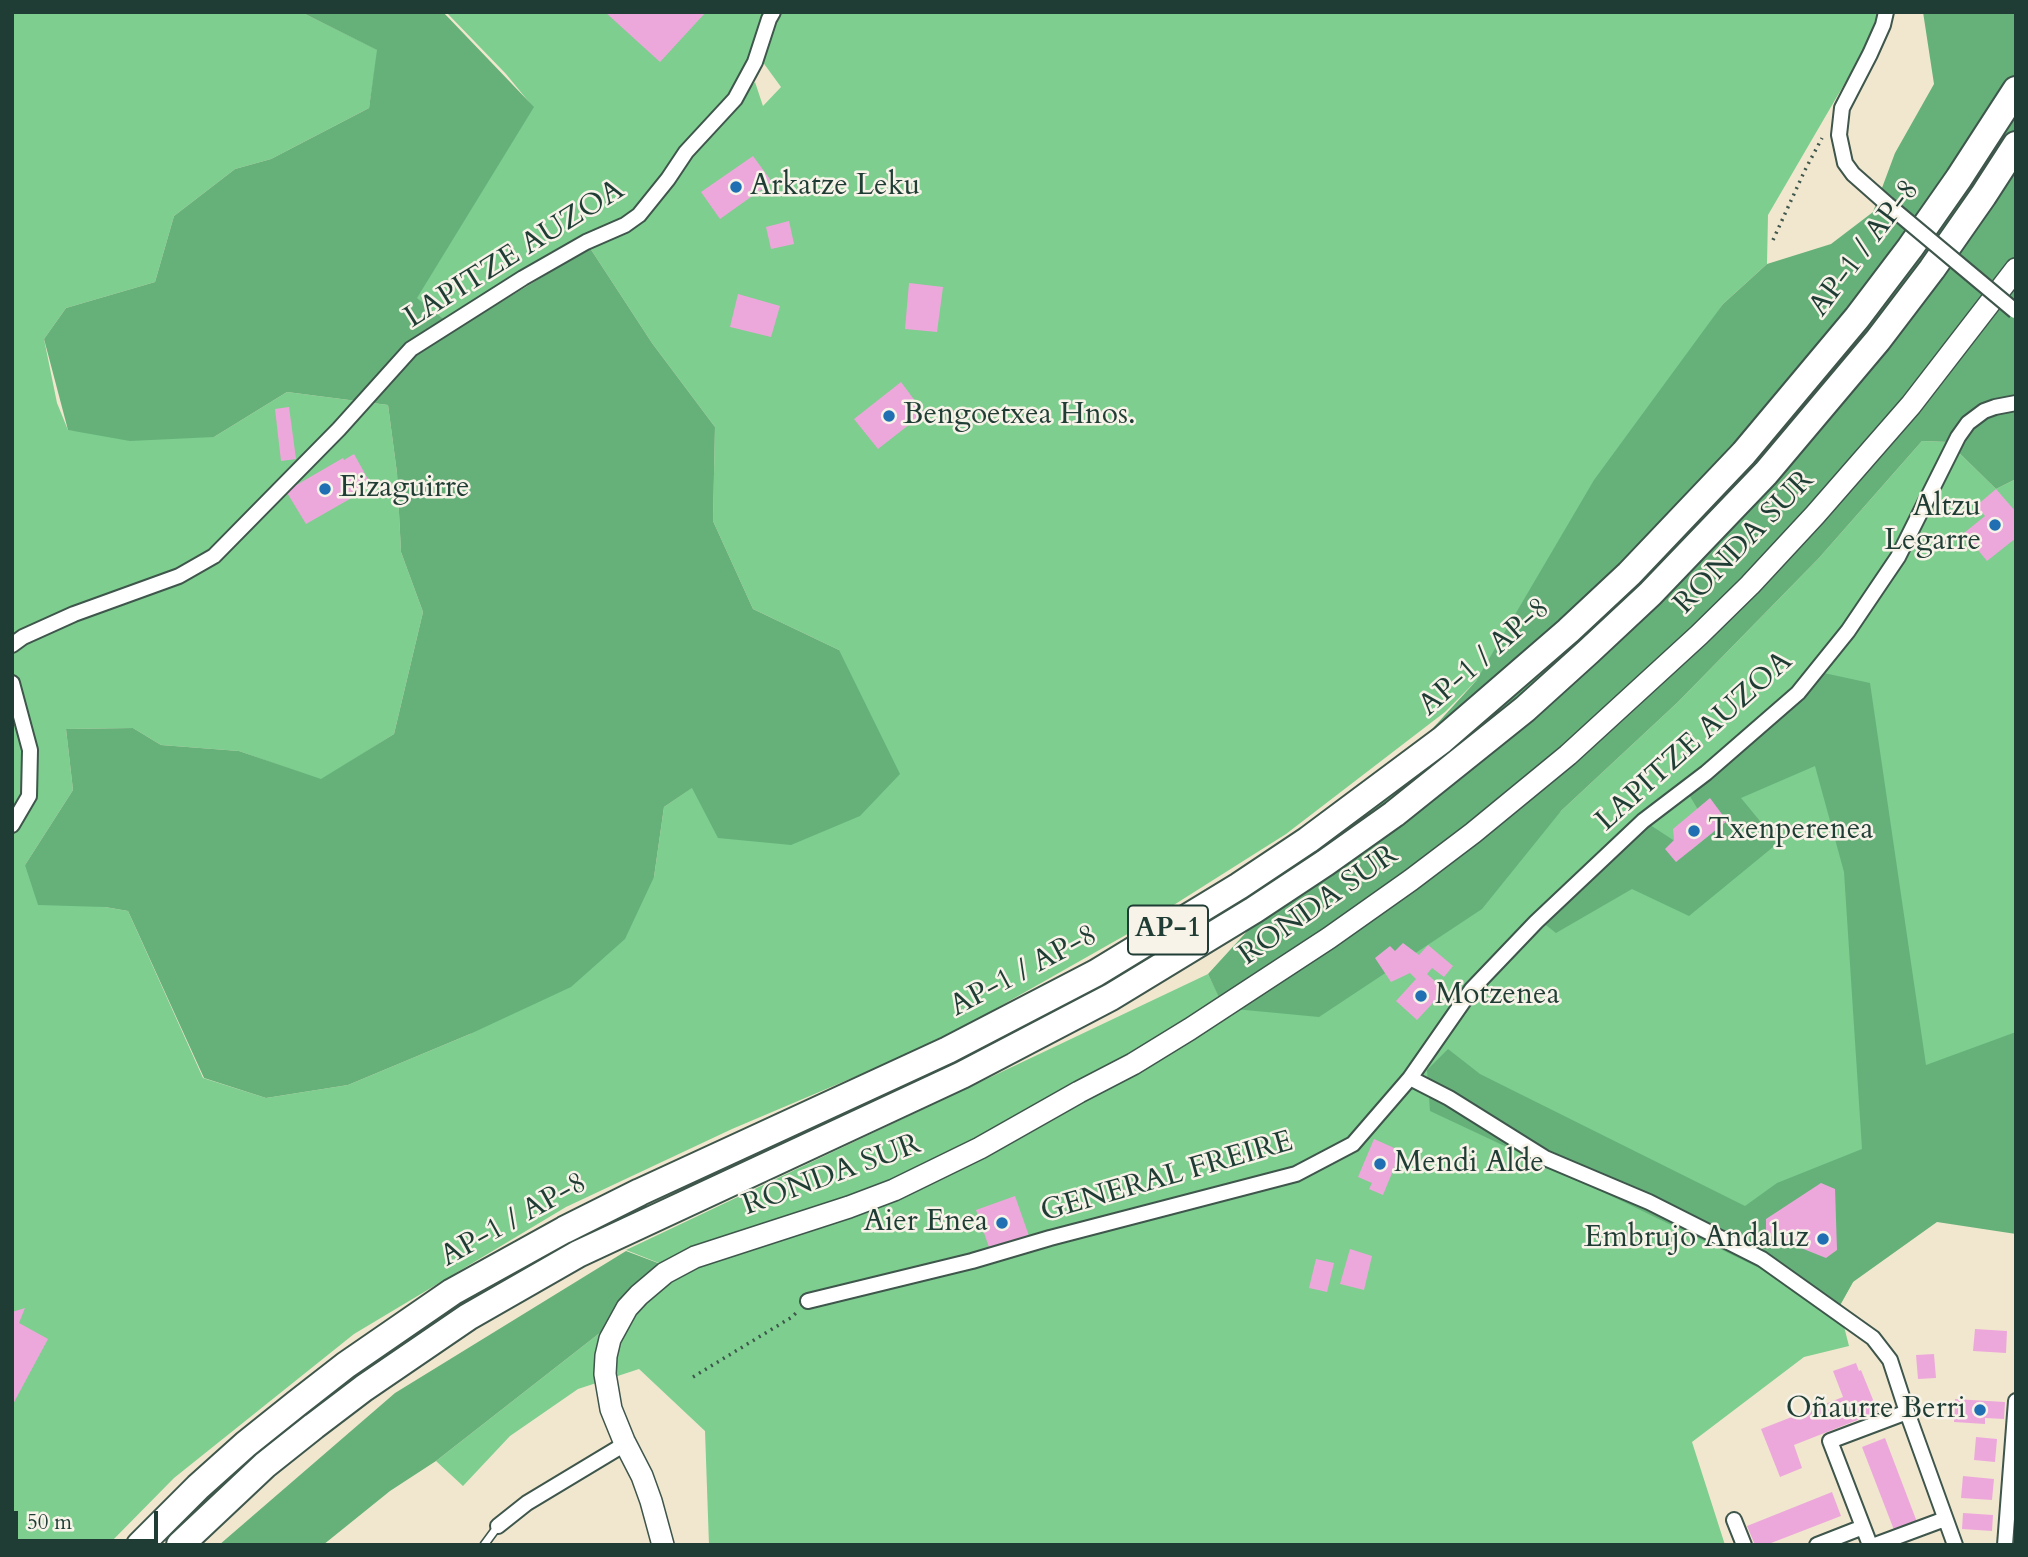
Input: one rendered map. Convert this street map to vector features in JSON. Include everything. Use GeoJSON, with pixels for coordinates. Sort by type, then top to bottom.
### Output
{"type":"FeatureCollection","features":[{"type":"Feature","properties":{"kind":"highway","name":"AP-1 / AP-8"},"geometry":{"type":"LineString","coordinates":[[140,1545],[246,1444],[346,1365],[452,1292],[564,1230],[640,1192],[948,1050],[1096,973],[1308,840],[1431,748],[1568,631],[1648,554],[1744,453],[1849,328],[1910,248],[2016,90]]}},
{"type":"Feature","properties":{"kind":"highway","name":"AP-1 / AP-8"},"geometry":{"type":"LineString","coordinates":[[180,1545],[256,1474],[314,1426],[364,1388],[468,1317],[590,1248],[962,1075],[1111,998],[1254,910],[1394,814],[1514,718],[1588,652],[1650,594],[1766,473],[1901,310],[2016,145]]}},
{"type":"Feature","properties":{"kind":"main road","name":"RONDA SUR"},"geometry":{"type":"LineString","coordinates":[[663,1545],[642,1476],[614,1417],[605,1374],[606,1356],[622,1315],[651,1283],[695,1257],[849,1208],[894,1190],[980,1148],[1079,1091],[1133,1064],[1190,1029],[1329,938],[1411,880],[1568,755],[1644,687],[1733,601],[1815,515],[1902,415],[2016,269]]}},
{"type":"Feature","properties":{"kind":"street","name":"LAPITZE AUZOA"},"geometry":{"type":"LineString","coordinates":[[12,645],[23,637],[74,614],[180,576],[214,556],[339,429],[411,349],[523,278],[586,242],[625,225],[639,215],[686,152],[735,99],[755,62],[773,12]]}},
{"type":"Feature","properties":{"kind":"street"},"geometry":{"type":"LineString","coordinates":[[1886,12],[1870,54],[1842,108],[1839,123],[1840,149],[1845,163],[1853,174],[1887,204],[2015,311]]}},
{"type":"Feature","properties":{"kind":"street","name":"LAPITZE AUZOA"},"geometry":{"type":"LineString","coordinates":[[1410,1078],[1472,989],[1536,922],[1643,821],[1706,773],[1798,693],[1847,631],[1898,557],[1958,437],[1968,423],[1984,411],[2016,404]]}},
{"type":"Feature","properties":{"kind":"street"},"geometry":{"type":"LineString","coordinates":[[12,684],[30,750],[29,796],[12,825]]}},
{"type":"Feature","properties":{"kind":"street"},"geometry":{"type":"LineString","coordinates":[[1410,1078],[1448,1098],[1545,1158],[1649,1202],[1762,1259],[1873,1338],[1891,1360],[1955,1545]]}},
{"type":"Feature","properties":{"kind":"street","name":"GENERAL FREIRE"},"geometry":{"type":"LineString","coordinates":[[808,1301],[972,1261],[1296,1174],[1353,1144],[1410,1078]]}},
{"type":"Feature","properties":{"kind":"street"},"geometry":{"type":"LineString","coordinates":[[2005,1545],[2016,1401]]}},
{"type":"Feature","properties":{"kind":"street"},"geometry":{"type":"LineString","coordinates":[[1870,1545],[1830,1441],[1907,1412]]}},
{"type":"Feature","properties":{"kind":"street"},"geometry":{"type":"LineString","coordinates":[[498,1526],[527,1503],[625,1444]]}},
{"type":"Feature","properties":{"kind":"street"},"geometry":{"type":"LineString","coordinates":[[1875,1545],[1945,1519]]}},
{"type":"Feature","properties":{"kind":"street"},"geometry":{"type":"LineString","coordinates":[[1734,1520],[1744,1545]]}},
{"type":"Feature","properties":{"kind":"street"},"geometry":{"type":"LineString","coordinates":[[1817,1545],[1863,1527]]}},
{"type":"Feature","properties":{"kind":"lane"},"geometry":{"type":"LineString","coordinates":[[484,1545],[498,1526]]}},
{"type":"Feature","properties":{"kind":"path"},"geometry":{"type":"LineString","coordinates":[[1773,240],[1826,130],[1839,123]]}},
{"type":"Feature","properties":{"kind":"path"},"geometry":{"type":"LineString","coordinates":[[693,1377],[792,1317],[808,1301]]}},
{"type":"Feature","properties":{"kind":"green space"},"geometry":{"type":"Polygon","coordinates":[[[12,12],[301,12],[378,50],[369,108],[271,159],[235,169],[174,216],[155,282],[66,308],[44,339],[57,403],[68,430],[214,437],[287,392],[388,405],[397,473],[401,552],[423,612],[394,734],[321,780],[239,751],[161,745],[133,728],[66,729],[73,790],[25,865],[105,907],[128,911],[203,1078],[266,1098],[348,1085],[470,1034],[654,877],[664,807],[693,787],[839,650],[753,609],[713,521],[715,427],[652,343],[590,248],[626,234],[643,219],[690,154],[755,82],[763,106],[781,87],[762,61],[779,12],[1886,12],[1883,25],[1856,64],[1768,215],[1767,264],[1723,304],[1476,681],[1445,712],[1286,834],[1131,932],[937,1042],[732,1129],[566,1207],[354,1334],[174,1478],[108,1545],[12,1545],[12,12]]]}},
{"type":"Feature","properties":{"kind":"green space"},"geometry":{"type":"Polygon","coordinates":[[[301,12],[443,12],[534,107],[417,298],[445,320],[453,331],[590,248],[652,343],[715,427],[713,521],[753,609],[839,650],[900,774],[860,816],[791,845],[718,838],[692,788],[664,807],[654,877],[625,939],[571,987],[470,1034],[348,1085],[266,1098],[204,1078],[128,911],[105,907],[38,905],[25,865],[73,790],[66,729],[133,728],[161,745],[239,751],[321,779],[394,734],[423,612],[401,552],[397,473],[388,405],[287,392],[214,437],[130,441],[68,430],[44,339],[66,308],[155,282],[174,216],[235,169],[271,159],[369,108],[377,50],[301,12]]]}},
{"type":"Feature","properties":{"kind":"green space"},"geometry":{"type":"Polygon","coordinates":[[[446,12],[773,12],[755,62],[746,64],[740,81],[728,100],[626,218],[551,252],[445,320],[416,298],[533,107],[506,74],[446,12]]]}},
{"type":"Feature","properties":{"kind":"green space"},"geometry":{"type":"Polygon","coordinates":[[[1923,12],[2016,12],[2016,479],[1996,489],[1948,442],[1922,441],[1819,558],[1678,702],[1561,811],[1482,909],[1319,1017],[1224,1008],[1208,974],[1476,681],[1594,480],[1723,304],[1767,264],[1831,244],[1873,212],[1895,153],[1934,84],[1923,12]]]}},
{"type":"Feature","properties":{"kind":"green space"},"geometry":{"type":"Polygon","coordinates":[[[1922,441],[1948,442],[1996,489],[2016,479],[2016,1160],[1884,1227],[1839,1307],[1849,1346],[1804,1357],[1692,1442],[1725,1545],[709,1545],[705,1431],[639,1369],[578,1389],[510,1436],[463,1486],[436,1461],[679,1271],[626,1250],[1208,974],[1225,1008],[1561,811],[1678,702],[1819,558],[1922,441]]]}},
{"type":"Feature","properties":{"kind":"green space"},"geometry":{"type":"Polygon","coordinates":[[[1810,670],[1870,683],[1926,1065],[2016,1032],[2016,1234],[1937,1222],[1853,1282],[1839,1307],[1430,1111],[1427,1070],[1448,1049],[1480,1074],[1745,1206],[1777,1183],[1862,1149],[1844,872],[1815,766],[1741,798],[1778,843],[1689,916],[1632,889],[1556,933],[1542,922],[1641,819],[1690,851],[1712,833],[1685,788],[1810,670]]]}},
{"type":"Feature","properties":{"kind":"green space"},"geometry":{"type":"Polygon","coordinates":[[[626,1251],[679,1271],[436,1461],[390,1491],[323,1545],[219,1545],[395,1393],[626,1251]]]}},
{"type":"Feature","properties":{"kind":"building"},"geometry":{"type":"Polygon","coordinates":[[[605,12],[706,12],[660,62],[605,12]]]}},
{"type":"Feature","properties":{"kind":"building","name":"Arkatze Leku"},"geometry":{"type":"Polygon","coordinates":[[[753,156],[772,182],[720,219],[701,192],[753,156]]]}},
{"type":"Feature","properties":{"kind":"building"},"geometry":{"type":"Polygon","coordinates":[[[789,221],[794,244],[771,249],[766,227],[789,221]]]}},
{"type":"Feature","properties":{"kind":"building"},"geometry":{"type":"Polygon","coordinates":[[[909,283],[943,287],[937,332],[905,329],[909,283]]]}},
{"type":"Feature","properties":{"kind":"building"},"geometry":{"type":"Polygon","coordinates":[[[738,294],[780,306],[771,337],[730,327],[738,294]]]}},
{"type":"Feature","properties":{"kind":"building","name":"Bengoetxea Hnos."},"geometry":{"type":"Polygon","coordinates":[[[901,382],[924,413],[878,449],[854,419],[901,382]]]}},
{"type":"Feature","properties":{"kind":"building"},"geometry":{"type":"Polygon","coordinates":[[[289,407],[296,459],[281,461],[275,409],[289,407]]]}},
{"type":"Feature","properties":{"kind":"building","name":"Eizaguirre"},"geometry":{"type":"Polygon","coordinates":[[[354,454],[369,481],[359,487],[362,492],[306,524],[286,491],[354,454]]]}},
{"type":"Feature","properties":{"kind":"building","name":"Altzu Legarre"},"geometry":{"type":"Polygon","coordinates":[[[1996,489],[2016,512],[2016,538],[1987,561],[1964,533],[1985,516],[1976,506],[1996,489]]]}},
{"type":"Feature","properties":{"kind":"building","name":"Txenperenea"},"geometry":{"type":"Polygon","coordinates":[[[1710,798],[1727,821],[1676,862],[1665,849],[1674,840],[1673,829],[1710,798]]]}},
{"type":"Feature","properties":{"kind":"building"},"geometry":{"type":"Polygon","coordinates":[[[1403,943],[1419,955],[1428,945],[1453,966],[1444,977],[1432,968],[1427,974],[1445,990],[1417,1020],[1396,1001],[1416,979],[1410,973],[1391,982],[1375,958],[1390,946],[1395,951],[1403,943]]]}},
{"type":"Feature","properties":{"kind":"building","name":"Mendi Alde"},"geometry":{"type":"Polygon","coordinates":[[[1374,1139],[1401,1151],[1383,1195],[1369,1189],[1372,1183],[1358,1177],[1374,1139]]]}},
{"type":"Feature","properties":{"kind":"building"},"geometry":{"type":"Polygon","coordinates":[[[1821,1183],[1835,1189],[1837,1250],[1826,1258],[1766,1234],[1766,1219],[1821,1183]]]}},
{"type":"Feature","properties":{"kind":"building","name":"Aier Enea"},"geometry":{"type":"Polygon","coordinates":[[[1015,1196],[1029,1236],[990,1250],[976,1210],[1015,1196]]]}},
{"type":"Feature","properties":{"kind":"building"},"geometry":{"type":"Polygon","coordinates":[[[1350,1249],[1372,1256],[1364,1290],[1340,1284],[1350,1249]]]}},
{"type":"Feature","properties":{"kind":"building"},"geometry":{"type":"Polygon","coordinates":[[[1316,1259],[1334,1263],[1327,1292],[1309,1288],[1316,1259]]]}},
{"type":"Feature","properties":{"kind":"building"},"geometry":{"type":"Polygon","coordinates":[[[25,1308],[19,1323],[48,1339],[12,1406],[12,1312],[25,1308]]]}},
{"type":"Feature","properties":{"kind":"building"},"geometry":{"type":"Polygon","coordinates":[[[1975,1329],[2007,1331],[2006,1353],[1973,1351],[1975,1329]]]}},
{"type":"Feature","properties":{"kind":"building"},"geometry":{"type":"Polygon","coordinates":[[[1934,1354],[1936,1378],[1918,1379],[1916,1355],[1934,1354]]]}},
{"type":"Feature","properties":{"kind":"building"},"geometry":{"type":"Polygon","coordinates":[[[1856,1363],[1878,1412],[1794,1445],[1802,1468],[1780,1477],[1761,1429],[1843,1397],[1833,1371],[1856,1363]]]}},
{"type":"Feature","properties":{"kind":"building","name":"Oñaurre Berri"},"geometry":{"type":"Polygon","coordinates":[[[1955,1399],[2005,1402],[2004,1419],[1985,1418],[1985,1424],[1954,1422],[1955,1399]]]}},
{"type":"Feature","properties":{"kind":"building"},"geometry":{"type":"Polygon","coordinates":[[[1976,1437],[1997,1439],[1995,1462],[1974,1460],[1976,1437]]]}},
{"type":"Feature","properties":{"kind":"building"},"geometry":{"type":"Polygon","coordinates":[[[1885,1438],[1917,1522],[1894,1530],[1862,1447],[1885,1438]]]}},
{"type":"Feature","properties":{"kind":"building"},"geometry":{"type":"Polygon","coordinates":[[[1963,1476],[1994,1479],[1992,1500],[1961,1498],[1963,1476]]]}},
{"type":"Feature","properties":{"kind":"building"},"geometry":{"type":"Polygon","coordinates":[[[1832,1492],[1841,1516],[1766,1545],[1755,1545],[1747,1526],[1832,1492]]]}},
{"type":"Feature","properties":{"kind":"building"},"geometry":{"type":"Polygon","coordinates":[[[1963,1513],[1993,1515],[1992,1531],[1962,1529],[1963,1513]]]}},
{"type":"Feature","properties":{"kind":"place","name":"Arkatze Leku"},"geometry":{"type":"Point","coordinates":[736,187]}},
{"type":"Feature","properties":{"kind":"place","name":"Bengoetxea Hnos."},"geometry":{"type":"Point","coordinates":[889,416]}},
{"type":"Feature","properties":{"kind":"place","name":"Eizaguirre"},"geometry":{"type":"Point","coordinates":[325,489]}},
{"type":"Feature","properties":{"kind":"place","name":"Altzu Legarre"},"geometry":{"type":"Point","coordinates":[1995,525]}},
{"type":"Feature","properties":{"kind":"place","name":"Txenperenea"},"geometry":{"type":"Point","coordinates":[1694,831]}},
{"type":"Feature","properties":{"kind":"place","name":"Motzenea"},"geometry":{"type":"Point","coordinates":[1421,996]}},
{"type":"Feature","properties":{"kind":"place","name":"Mendi Alde"},"geometry":{"type":"Point","coordinates":[1380,1164]}},
{"type":"Feature","properties":{"kind":"place","name":"Aier Enea"},"geometry":{"type":"Point","coordinates":[1002,1223]}},
{"type":"Feature","properties":{"kind":"place","name":"Embrujo Andaluz"},"geometry":{"type":"Point","coordinates":[1823,1239]}},
{"type":"Feature","properties":{"kind":"place","name":"Oñaurre Berri"},"geometry":{"type":"Point","coordinates":[1980,1410]}}]}
